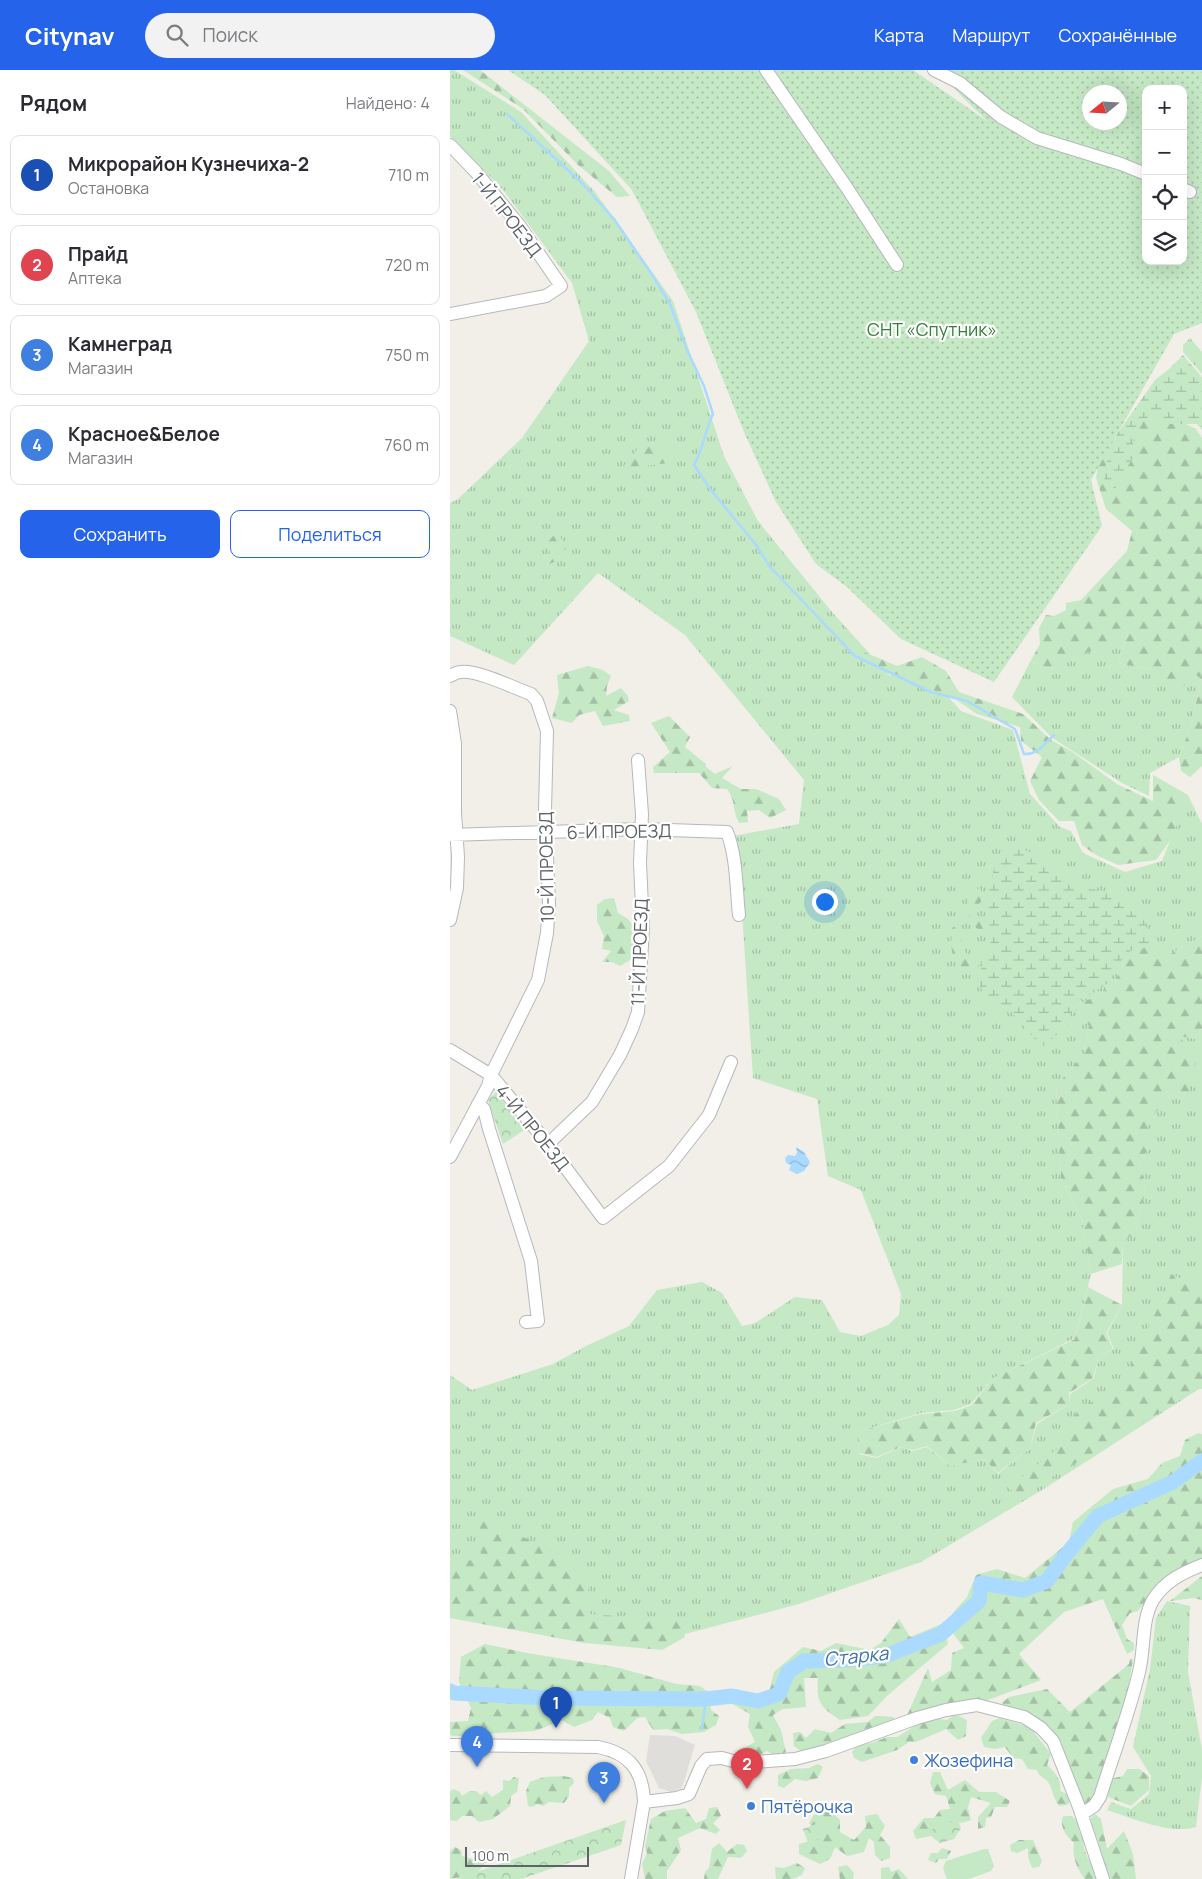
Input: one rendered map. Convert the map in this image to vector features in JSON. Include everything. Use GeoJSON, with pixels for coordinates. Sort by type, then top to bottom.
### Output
{"type":"FeatureCollection","features":[{"type":"Feature","properties":{"kind":"street"},"geometry":{"type":"LineString","coordinates":[[766,70],[897,265]]}},
{"type":"Feature","properties":{"kind":"street"},"geometry":{"type":"LineString","coordinates":[[934,70],[960,83],[1001,116],[1037,138],[1142,172]]}},
{"type":"Feature","properties":{"kind":"street","name":"1-Й ПРОЕЗД"},"geometry":{"type":"LineString","coordinates":[[450,145],[476,172],[519,225],[561,286],[546,296],[450,314]]}},
{"type":"Feature","properties":{"kind":"street","name":"10-Й ПРОЕЗД"},"geometry":{"type":"LineString","coordinates":[[450,676],[459,672],[480,674],[531,694],[538,701],[546,722],[547,731],[546,832],[549,904],[543,957],[538,980],[491,1075],[488,1086],[450,1157]]}},
{"type":"Feature","properties":{"kind":"street"},"geometry":{"type":"LineString","coordinates":[[450,711],[455,744],[453,835],[458,858],[457,888],[450,920]]}},
{"type":"Feature","properties":{"kind":"street","name":"11-Й ПРОЕЗД"},"geometry":{"type":"LineString","coordinates":[[548,1144],[592,1102],[620,1055],[638,1012],[643,928],[640,829],[642,814],[638,760]]}},
{"type":"Feature","properties":{"kind":"street","name":"6-Й ПРОЕЗД"},"geometry":{"type":"LineString","coordinates":[[453,835],[640,829],[727,832],[734,856],[739,915]]}},
{"type":"Feature","properties":{"kind":"street","name":"4-Й ПРОЕЗД"},"geometry":{"type":"LineString","coordinates":[[450,1050],[491,1075],[548,1144],[603,1218],[677,1158],[709,1115],[731,1062]]}},
{"type":"Feature","properties":{"kind":"street"},"geometry":{"type":"LineString","coordinates":[[478,1104],[486,1114],[489,1129],[531,1260],[538,1321],[526,1322]]}},
{"type":"Feature","properties":{"kind":"street"},"geometry":{"type":"LineString","coordinates":[[1082,1814],[1094,1806],[1100,1797],[1133,1696],[1140,1668],[1146,1620],[1152,1601],[1164,1586],[1180,1574],[1202,1565]]}},
{"type":"Feature","properties":{"kind":"street"},"geometry":{"type":"LineString","coordinates":[[644,1802],[677,1798],[689,1794],[701,1766],[707,1759],[722,1758],[740,1763],[795,1759],[826,1751],[917,1718],[946,1710],[977,1705],[1024,1717],[1041,1728],[1053,1741],[1082,1814],[1103,1879]]}},
{"type":"Feature","properties":{"kind":"street"},"geometry":{"type":"LineString","coordinates":[[450,1745],[598,1747],[621,1754],[630,1762],[641,1780],[644,1790],[644,1802],[631,1879]]}},
{"type":"Feature","properties":{"kind":"shaded area"},"geometry":{"type":"Polygon","coordinates":[[[650,1735],[675,1736],[695,1745],[682,1788],[671,1792],[659,1788],[646,1761],[650,1735]]]}},
{"type":"Feature","properties":{"kind":"green space"},"geometry":{"type":"Polygon","coordinates":[[[450,70],[454,70],[521,112],[595,192],[673,301],[724,456],[758,521],[832,612],[889,675],[927,673],[961,711],[1013,730],[1030,794],[1060,827],[1071,831],[1083,853],[1125,872],[1162,861],[1188,795],[1202,824],[1202,936],[1163,958],[1127,956],[1114,984],[1094,997],[1073,1007],[1089,1026],[1084,1054],[1056,1086],[1061,1179],[1082,1219],[1091,1274],[1075,1338],[992,1379],[971,1404],[954,1410],[921,1413],[857,1432],[859,1454],[876,1458],[902,1447],[912,1451],[927,1447],[950,1466],[984,1459],[998,1474],[1030,1448],[1037,1424],[1070,1403],[1070,1394],[1094,1378],[1099,1356],[1114,1349],[1107,1333],[1122,1305],[1123,1244],[1136,1230],[1146,1189],[1140,1165],[1148,1147],[1148,1122],[1172,1093],[1186,1104],[1179,1035],[1195,1039],[1202,1028],[1202,1389],[1199,1389],[1042,1490],[921,1562],[799,1604],[666,1639],[450,1616],[450,1375],[472,1390],[553,1364],[629,1326],[657,1290],[702,1282],[722,1293],[742,1326],[755,1323],[795,1297],[822,1300],[840,1332],[861,1336],[888,1325],[899,1315],[901,1294],[861,1190],[828,1176],[817,1099],[753,1078],[739,866],[733,836],[799,824],[804,780],[685,635],[598,573],[514,665],[450,636],[450,503],[458,499],[522,438],[589,341],[572,283],[504,191],[450,136],[450,70]]]}},
{"type":"Feature","properties":{"kind":"green space"},"geometry":{"type":"Polygon","coordinates":[[[463,70],[480,70],[609,171],[630,196],[617,197],[578,165],[523,109],[463,70]]]}},
{"type":"Feature","properties":{"kind":"green space","name":"СНТ «Спутник»"},"geometry":{"type":"Polygon","coordinates":[[[508,70],[913,70],[987,121],[935,70],[1202,70],[1202,323],[1174,334],[1091,480],[1102,526],[994,682],[901,639],[847,587],[816,564],[776,502],[744,432],[696,312],[632,190],[545,95],[508,70]]]}},
{"type":"Feature","properties":{"kind":"green space"},"geometry":{"type":"Polygon","coordinates":[[[1190,338],[1202,352],[1202,374],[1183,352],[1183,345],[1190,338]]]}},
{"type":"Feature","properties":{"kind":"green space"},"geometry":{"type":"Polygon","coordinates":[[[1183,355],[1202,377],[1202,430],[1197,424],[1168,424],[1149,416],[1134,429],[1132,459],[1112,494],[1104,484],[1106,464],[1117,434],[1155,380],[1183,355]]]}},
{"type":"Feature","properties":{"kind":"green space"},"geometry":{"type":"Polygon","coordinates":[[[1151,407],[1196,429],[1202,438],[1202,766],[1190,777],[1181,771],[1179,757],[1192,723],[1201,679],[1196,675],[1178,691],[1157,684],[1154,670],[1118,663],[1128,633],[1053,669],[1037,666],[1031,660],[1040,644],[1039,628],[1046,615],[1054,616],[1066,610],[1066,603],[1081,600],[1127,551],[1132,531],[1106,509],[1096,478],[1101,451],[1151,407]]]}},
{"type":"Feature","properties":{"kind":"green space"},"geometry":{"type":"Polygon","coordinates":[[[640,446],[670,448],[676,462],[621,469],[640,446]]]}},
{"type":"Feature","properties":{"kind":"green space"},"geometry":{"type":"Polygon","coordinates":[[[554,535],[560,536],[566,549],[558,554],[559,560],[534,568],[536,561],[550,554],[548,542],[554,535]]]}},
{"type":"Feature","properties":{"kind":"green space"},"geometry":{"type":"Polygon","coordinates":[[[1128,632],[1118,663],[1196,675],[1201,679],[1192,723],[1179,757],[1150,773],[1149,796],[1122,783],[1051,737],[1012,697],[1031,660],[1037,666],[1053,669],[1128,632]]]}},
{"type":"Feature","properties":{"kind":"green space"},"geometry":{"type":"Polygon","coordinates":[[[862,651],[897,666],[922,657],[946,671],[959,692],[1023,714],[1051,740],[1071,751],[1117,784],[1153,801],[1153,775],[1188,795],[1172,838],[1156,860],[1118,865],[1096,855],[1082,845],[1074,821],[1059,821],[1039,800],[1030,781],[1042,757],[1021,741],[1020,727],[977,714],[952,697],[863,664],[862,651]]]}},
{"type":"Feature","properties":{"kind":"green space"},"geometry":{"type":"Polygon","coordinates":[[[588,666],[603,670],[611,676],[606,696],[621,688],[628,696],[629,701],[614,710],[629,715],[630,721],[603,726],[595,711],[579,715],[572,723],[552,718],[559,693],[557,675],[588,666]]]}},
{"type":"Feature","properties":{"kind":"green space"},"geometry":{"type":"Polygon","coordinates":[[[669,716],[690,737],[685,747],[706,764],[706,767],[715,774],[733,766],[722,778],[741,789],[756,789],[779,799],[786,810],[770,818],[759,810],[747,811],[748,822],[739,823],[735,814],[732,797],[727,789],[712,788],[699,773],[654,773],[653,767],[670,752],[651,723],[669,716]]]}},
{"type":"Feature","properties":{"kind":"green space"},"geometry":{"type":"Polygon","coordinates":[[[1014,845],[1036,855],[1075,886],[1103,891],[1139,908],[1152,942],[1126,953],[1108,983],[1071,1006],[1070,1024],[1042,1047],[1011,1012],[987,1004],[977,977],[991,949],[988,896],[996,860],[1014,845]]]}},
{"type":"Feature","properties":{"kind":"green space"},"geometry":{"type":"Polygon","coordinates":[[[971,888],[981,889],[981,902],[974,908],[984,929],[980,932],[969,920],[968,896],[971,888]]]}},
{"type":"Feature","properties":{"kind":"green space"},"geometry":{"type":"Polygon","coordinates":[[[614,898],[618,913],[628,919],[638,933],[630,943],[638,944],[637,956],[620,966],[612,962],[602,962],[611,951],[602,949],[604,936],[597,921],[597,905],[605,899],[614,898]]]}},
{"type":"Feature","properties":{"kind":"green space"},"geometry":{"type":"Polygon","coordinates":[[[960,923],[965,952],[982,963],[966,971],[956,961],[952,952],[952,928],[960,923]]]}},
{"type":"Feature","properties":{"kind":"green space"},"geometry":{"type":"Polygon","coordinates":[[[1202,936],[1202,1028],[1195,1039],[1180,1036],[1195,1063],[1186,1104],[1172,1093],[1148,1122],[1148,1147],[1140,1165],[1146,1189],[1136,1230],[1123,1244],[1122,1264],[1091,1274],[1082,1219],[1061,1179],[1056,1086],[1084,1054],[1089,1026],[1073,1007],[1094,997],[1114,984],[1127,956],[1146,947],[1163,958],[1202,936]]]}},
{"type":"Feature","properties":{"kind":"green space"},"geometry":{"type":"Polygon","coordinates":[[[496,1092],[524,1130],[503,1144],[488,1100],[496,1092]]]}},
{"type":"Feature","properties":{"kind":"green space"},"geometry":{"type":"Polygon","coordinates":[[[1171,1274],[1202,1288],[1202,1388],[1199,1388],[1104,1447],[1016,1497],[1009,1487],[1058,1448],[1078,1410],[1122,1384],[1163,1297],[1171,1274]]]}},
{"type":"Feature","properties":{"kind":"green space"},"geometry":{"type":"Polygon","coordinates":[[[1088,1287],[1122,1305],[1106,1333],[1113,1349],[1099,1356],[1093,1378],[1069,1393],[1070,1403],[1036,1423],[1030,1448],[998,1473],[984,1459],[950,1466],[927,1446],[913,1450],[901,1447],[876,1457],[859,1453],[857,1432],[921,1414],[955,1411],[972,1405],[992,1379],[1075,1339],[1088,1287]]]}},
{"type":"Feature","properties":{"kind":"green space"},"geometry":{"type":"Polygon","coordinates":[[[1198,1433],[1202,1434],[1202,1559],[1165,1577],[1138,1611],[1130,1613],[1122,1625],[1127,1639],[1134,1643],[1134,1650],[1127,1654],[1103,1599],[1064,1612],[1019,1654],[1041,1680],[980,1703],[905,1720],[928,1668],[932,1682],[951,1670],[952,1653],[964,1648],[952,1632],[952,1614],[967,1597],[976,1575],[997,1569],[1025,1578],[1069,1542],[1073,1522],[1113,1489],[1148,1479],[1162,1463],[1180,1456],[1185,1440],[1198,1433]]]}},
{"type":"Feature","properties":{"kind":"green space"},"geometry":{"type":"Polygon","coordinates":[[[479,1515],[563,1557],[588,1583],[589,1614],[681,1621],[685,1637],[662,1650],[584,1643],[450,1618],[450,1559],[481,1561],[479,1515]]]}},
{"type":"Feature","properties":{"kind":"green space"},"geometry":{"type":"Polygon","coordinates":[[[1202,1576],[1202,1600],[1193,1598],[1170,1601],[1202,1576]]]}},
{"type":"Feature","properties":{"kind":"green space"},"geometry":{"type":"Polygon","coordinates":[[[1167,1601],[1190,1606],[1188,1672],[1202,1750],[1202,1777],[1196,1827],[1186,1829],[1151,1825],[1107,1810],[1111,1802],[1131,1809],[1149,1794],[1151,1776],[1133,1747],[1150,1669],[1156,1618],[1167,1601]]]}},
{"type":"Feature","properties":{"kind":"green space"},"geometry":{"type":"Polygon","coordinates":[[[899,1619],[910,1637],[944,1623],[948,1644],[888,1695],[868,1716],[840,1720],[821,1703],[818,1693],[818,1678],[804,1678],[806,1707],[783,1709],[773,1715],[781,1730],[786,1752],[777,1757],[767,1751],[753,1759],[743,1759],[740,1750],[755,1742],[748,1727],[750,1714],[729,1702],[729,1690],[738,1689],[750,1701],[769,1692],[774,1672],[803,1647],[821,1651],[836,1643],[870,1650],[881,1643],[899,1619]]]}},
{"type":"Feature","properties":{"kind":"green space"},"geometry":{"type":"Polygon","coordinates":[[[485,1644],[527,1653],[620,1668],[676,1684],[700,1686],[708,1692],[711,1710],[719,1716],[716,1725],[704,1732],[682,1734],[667,1729],[653,1730],[645,1717],[637,1718],[624,1731],[613,1727],[610,1718],[598,1712],[592,1720],[574,1727],[562,1720],[535,1731],[496,1733],[480,1736],[452,1736],[450,1734],[450,1722],[468,1721],[471,1708],[459,1682],[461,1657],[485,1644]]]}},
{"type":"Feature","properties":{"kind":"green space"},"geometry":{"type":"Polygon","coordinates":[[[1130,1659],[1133,1659],[1125,1707],[1100,1789],[1084,1810],[1059,1747],[1006,1708],[1002,1703],[1009,1697],[1047,1689],[1070,1712],[1129,1664],[1130,1659]]]}},
{"type":"Feature","properties":{"kind":"green space"},"geometry":{"type":"Polygon","coordinates":[[[955,1714],[967,1720],[966,1736],[958,1740],[946,1729],[916,1742],[909,1742],[897,1750],[862,1762],[854,1758],[852,1752],[857,1745],[872,1743],[887,1737],[897,1737],[923,1721],[947,1720],[955,1714]]]}},
{"type":"Feature","properties":{"kind":"green space"},"geometry":{"type":"Polygon","coordinates":[[[875,1716],[894,1717],[894,1723],[803,1753],[794,1746],[793,1733],[800,1732],[806,1738],[815,1729],[831,1733],[845,1724],[868,1722],[875,1716]]]}},
{"type":"Feature","properties":{"kind":"green space"},"geometry":{"type":"Polygon","coordinates":[[[1000,1718],[1030,1727],[1051,1754],[1047,1765],[1057,1776],[1060,1783],[1060,1791],[1067,1794],[1071,1800],[1067,1805],[1059,1806],[1048,1782],[1040,1776],[1037,1770],[1028,1769],[1022,1759],[1013,1758],[1005,1747],[995,1749],[984,1747],[981,1738],[992,1721],[1000,1718]]]}},
{"type":"Feature","properties":{"kind":"green space"},"geometry":{"type":"Polygon","coordinates":[[[818,1764],[823,1767],[818,1778],[806,1781],[795,1779],[784,1788],[778,1786],[778,1775],[791,1769],[809,1768],[818,1764]]]}},
{"type":"Feature","properties":{"kind":"green space"},"geometry":{"type":"Polygon","coordinates":[[[1127,1769],[1139,1769],[1149,1776],[1149,1790],[1131,1806],[1108,1797],[1110,1779],[1123,1776],[1127,1769]]]}},
{"type":"Feature","properties":{"kind":"green space"},"geometry":{"type":"Polygon","coordinates":[[[933,1772],[940,1772],[948,1790],[965,1780],[979,1792],[996,1792],[1010,1801],[1007,1807],[995,1807],[991,1817],[986,1818],[985,1827],[978,1829],[978,1817],[991,1803],[971,1797],[968,1808],[971,1820],[961,1823],[955,1821],[941,1834],[916,1839],[913,1831],[924,1818],[934,1818],[940,1810],[950,1809],[946,1796],[935,1794],[930,1783],[933,1772]]]}},
{"type":"Feature","properties":{"kind":"green space"},"geometry":{"type":"Polygon","coordinates":[[[563,1776],[573,1778],[574,1783],[569,1788],[569,1796],[564,1803],[549,1802],[543,1806],[537,1804],[533,1807],[528,1806],[526,1791],[530,1782],[544,1777],[563,1776]]]}},
{"type":"Feature","properties":{"kind":"green space"},"geometry":{"type":"Polygon","coordinates":[[[514,1777],[519,1778],[517,1792],[511,1796],[510,1806],[493,1819],[479,1822],[472,1816],[462,1816],[457,1821],[450,1820],[450,1791],[454,1789],[460,1792],[462,1796],[470,1791],[476,1791],[481,1795],[486,1791],[492,1797],[503,1790],[503,1780],[509,1781],[514,1777]]]}},
{"type":"Feature","properties":{"kind":"green space"},"geometry":{"type":"Polygon","coordinates":[[[717,1807],[721,1816],[713,1823],[720,1830],[716,1834],[700,1828],[678,1838],[681,1850],[667,1871],[667,1879],[645,1879],[642,1864],[647,1853],[645,1846],[651,1819],[665,1811],[685,1808],[696,1823],[706,1819],[709,1808],[717,1807]]]}},
{"type":"Feature","properties":{"kind":"green space"},"geometry":{"type":"Polygon","coordinates":[[[830,1810],[840,1820],[840,1832],[854,1840],[866,1827],[865,1816],[877,1814],[885,1826],[880,1835],[890,1847],[890,1858],[881,1861],[875,1855],[874,1842],[869,1838],[864,1852],[847,1856],[835,1847],[830,1859],[820,1864],[799,1854],[799,1844],[818,1839],[817,1832],[809,1823],[815,1813],[830,1810]]]}},
{"type":"Feature","properties":{"kind":"green space"},"geometry":{"type":"Polygon","coordinates":[[[1095,1814],[1101,1819],[1107,1849],[1124,1831],[1133,1854],[1136,1879],[1105,1879],[1106,1867],[1099,1859],[1099,1842],[1092,1826],[1091,1818],[1095,1814]]]}},
{"type":"Feature","properties":{"kind":"green space"},"geometry":{"type":"Polygon","coordinates":[[[1063,1816],[1072,1816],[1081,1825],[1079,1831],[1083,1839],[1086,1855],[1094,1871],[1095,1879],[1085,1879],[1077,1867],[1074,1858],[1074,1843],[1063,1827],[1063,1816]]]}},
{"type":"Feature","properties":{"kind":"green space"},"geometry":{"type":"Polygon","coordinates":[[[626,1820],[621,1845],[521,1879],[456,1879],[626,1820]]]}},
{"type":"Feature","properties":{"kind":"green space"},"geometry":{"type":"Polygon","coordinates":[[[958,1820],[961,1828],[954,1839],[940,1843],[932,1837],[930,1830],[958,1820]]]}},
{"type":"Feature","properties":{"kind":"green space"},"geometry":{"type":"Polygon","coordinates":[[[821,1822],[826,1837],[808,1843],[803,1829],[821,1822]]]}},
{"type":"Feature","properties":{"kind":"green space"},"geometry":{"type":"Polygon","coordinates":[[[1019,1840],[1033,1840],[1042,1861],[1039,1867],[1032,1868],[1028,1857],[1028,1848],[1017,1853],[1011,1851],[1010,1845],[1019,1840]]]}},
{"type":"Feature","properties":{"kind":"green space"},"geometry":{"type":"Polygon","coordinates":[[[719,1843],[727,1852],[737,1844],[744,1845],[747,1851],[741,1858],[728,1857],[718,1879],[704,1879],[705,1872],[709,1868],[712,1849],[719,1843]]]}},
{"type":"Feature","properties":{"kind":"green space"},"geometry":{"type":"Polygon","coordinates":[[[455,1847],[461,1850],[462,1856],[472,1859],[483,1853],[488,1854],[488,1860],[476,1874],[450,1879],[450,1851],[455,1847]]]}},
{"type":"Feature","properties":{"kind":"green space"},"geometry":{"type":"Polygon","coordinates":[[[942,1848],[951,1851],[947,1859],[939,1859],[936,1863],[928,1860],[931,1853],[938,1853],[942,1848]]]}},
{"type":"Feature","properties":{"kind":"green space"},"geometry":{"type":"Polygon","coordinates":[[[988,1849],[994,1866],[991,1871],[969,1879],[947,1879],[943,1868],[946,1861],[988,1849]]]}},
{"type":"Feature","properties":{"kind":"green space"},"geometry":{"type":"Polygon","coordinates":[[[797,1863],[805,1868],[802,1875],[792,1879],[776,1879],[775,1867],[784,1868],[797,1863]]]}},
{"type":"Feature","properties":{"kind":"green space"},"geometry":{"type":"Polygon","coordinates":[[[847,1865],[854,1873],[853,1879],[840,1879],[838,1867],[847,1865]]]}},
{"type":"Feature","properties":{"kind":"green space"},"geometry":{"type":"Polygon","coordinates":[[[889,1867],[891,1872],[899,1869],[908,1879],[881,1879],[881,1868],[889,1867]]]}},
{"type":"Feature","properties":{"kind":"water"},"geometry":{"type":"Polygon","coordinates":[[[796,1147],[804,1152],[810,1162],[804,1171],[797,1174],[789,1170],[791,1165],[786,1163],[785,1158],[788,1155],[795,1156],[797,1153],[796,1147]]]}},
{"type":"Feature","properties":{"kind":"waterway"},"geometry":{"type":"LineString","coordinates":[[507,114],[583,184],[614,219],[670,304],[687,350],[704,386],[713,414],[694,465],[710,489],[757,546],[770,567],[855,656],[931,692],[967,701],[1015,729],[1024,754],[1037,751],[1054,735]]}},
{"type":"Feature","properties":{"kind":"waterway","name":"Старка"},"geometry":{"type":"LineString","coordinates":[[450,1691],[454,1693],[548,1698],[706,1699],[732,1696],[758,1701],[779,1694],[788,1672],[804,1661],[845,1660],[885,1656],[941,1634],[979,1601],[981,1583],[1023,1590],[1047,1581],[1098,1516],[1173,1482],[1202,1461]]}},
{"type":"Feature","properties":{"kind":"waterway"},"geometry":{"type":"LineString","coordinates":[[702,1729],[706,1699]]}},
{"type":"Feature","properties":{"kind":"place","name":"Микрорайон Кузнечиха-2"},"geometry":{"type":"Point","coordinates":[556,1728]}},
{"type":"Feature","properties":{"kind":"place","name":"Жозефина"},"geometry":{"type":"Point","coordinates":[914,1760]}},
{"type":"Feature","properties":{"kind":"place","name":"Красное&Белое"},"geometry":{"type":"Point","coordinates":[477,1767]}},
{"type":"Feature","properties":{"kind":"place","name":"Прайд"},"geometry":{"type":"Point","coordinates":[747,1789]}},
{"type":"Feature","properties":{"kind":"place","name":"Камнеград"},"geometry":{"type":"Point","coordinates":[604,1803]}},
{"type":"Feature","properties":{"kind":"place","name":"Пятёрочка"},"geometry":{"type":"Point","coordinates":[751,1806]}}]}
